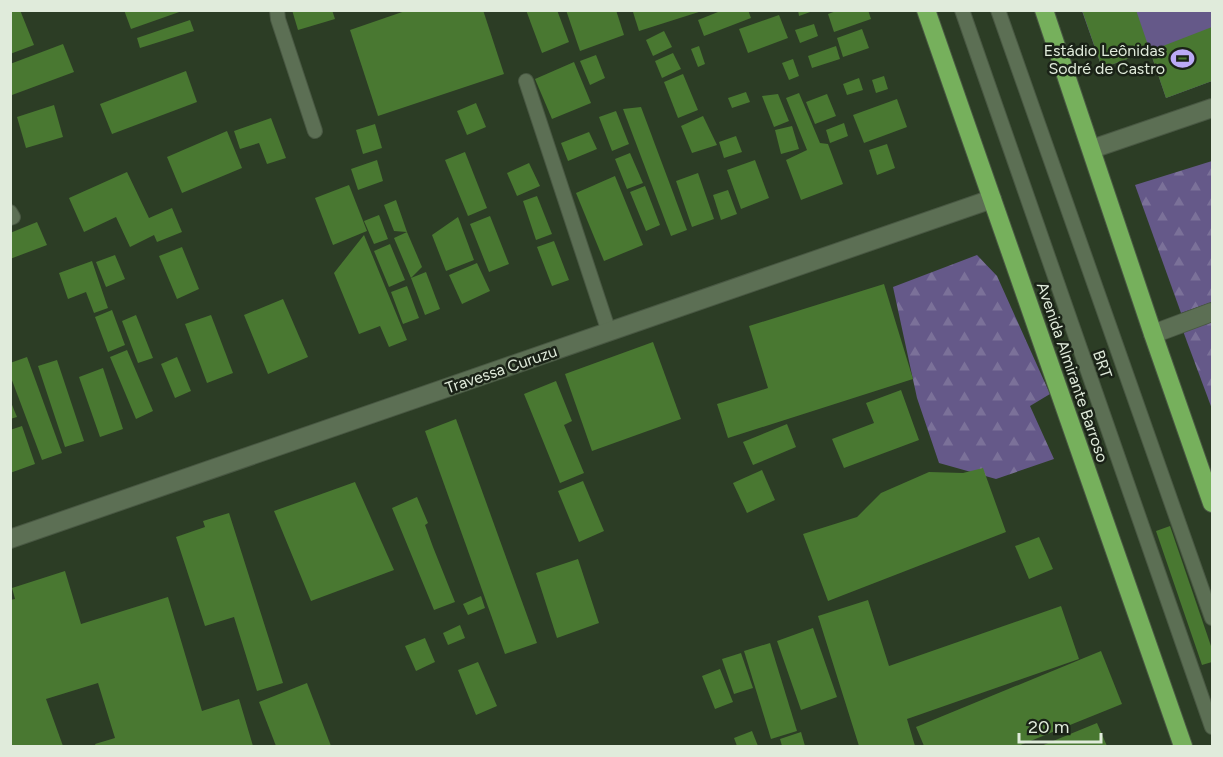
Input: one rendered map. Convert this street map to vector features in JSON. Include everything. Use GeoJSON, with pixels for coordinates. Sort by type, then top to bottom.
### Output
{"type":"FeatureCollection","features":[{"type":"Feature","properties":{"kind":"highway","name":"Avenida Almirante Barroso"},"geometry":{"type":"LineString","coordinates":[[926,10],[1183,747]]}},
{"type":"Feature","properties":{"kind":"highway"},"geometry":{"type":"LineString","coordinates":[[1044,10],[1212,502]]}},
{"type":"Feature","properties":{"kind":"street"},"geometry":{"type":"LineString","coordinates":[[1092,149],[1212,108]]}},
{"type":"Feature","properties":{"kind":"street","name":"Travessa Curuzu"},"geometry":{"type":"LineString","coordinates":[[10,539],[992,199]]}},
{"type":"Feature","properties":{"kind":"street"},"geometry":{"type":"LineString","coordinates":[[1153,333],[1212,312]]}},
{"type":"Feature","properties":{"kind":"lane"},"geometry":{"type":"LineString","coordinates":[[277,10],[315,130]]}},
{"type":"Feature","properties":{"kind":"lane","name":"BRT"},"geometry":{"type":"LineString","coordinates":[[962,10],[1212,727]]}},
{"type":"Feature","properties":{"kind":"lane","name":"BRT"},"geometry":{"type":"LineString","coordinates":[[999,10],[1212,618]]}},
{"type":"Feature","properties":{"kind":"lane"},"geometry":{"type":"LineString","coordinates":[[525,81],[609,332]]}},
{"type":"Feature","properties":{"kind":"lane"},"geometry":{"type":"LineString","coordinates":[[10,212],[13,217],[10,218]]}},
{"type":"Feature","properties":{"kind":"green space","name":"Estádio Leônidas Sodré de Castro"},"geometry":{"type":"Polygon","coordinates":[[[1082,11],[1212,11],[1212,81],[1166,98],[1150,51],[1102,68],[1082,11]]]}},
{"type":"Feature","properties":{"kind":"green space"},"geometry":{"type":"Polygon","coordinates":[[[1212,161],[1212,302],[1181,313],[1135,185],[1212,161]]]}},
{"type":"Feature","properties":{"kind":"green space"},"geometry":{"type":"Polygon","coordinates":[[[977,255],[997,276],[1050,394],[1030,406],[1054,459],[996,479],[939,463],[917,398],[893,287],[977,255]]]}},
{"type":"Feature","properties":{"kind":"green space"},"geometry":{"type":"Polygon","coordinates":[[[1212,321],[1212,409],[1183,331],[1212,321]]]}},
{"type":"Feature","properties":{"kind":"building"},"geometry":{"type":"Polygon","coordinates":[[[20,10],[34,45],[10,54],[10,12],[20,10]]]}},
{"type":"Feature","properties":{"kind":"building"},"geometry":{"type":"Polygon","coordinates":[[[124,10],[182,10],[182,11],[131,29],[124,10]]]}},
{"type":"Feature","properties":{"kind":"building"},"geometry":{"type":"Polygon","coordinates":[[[292,10],[332,10],[335,19],[298,30],[292,10]]]}},
{"type":"Feature","properties":{"kind":"building"},"geometry":{"type":"Polygon","coordinates":[[[408,10],[483,10],[504,74],[378,116],[350,30],[408,10]]]}},
{"type":"Feature","properties":{"kind":"building"},"geometry":{"type":"Polygon","coordinates":[[[526,10],[557,10],[569,42],[542,53],[526,10]]]}},
{"type":"Feature","properties":{"kind":"building"},"geometry":{"type":"Polygon","coordinates":[[[566,10],[616,10],[624,35],[580,51],[566,10]]]}},
{"type":"Feature","properties":{"kind":"building"},"geometry":{"type":"Polygon","coordinates":[[[637,10],[702,11],[639,31],[633,12],[637,10]]]}},
{"type":"Feature","properties":{"kind":"building"},"geometry":{"type":"Polygon","coordinates":[[[723,10],[748,10],[751,18],[704,36],[698,20],[723,10]]]}},
{"type":"Feature","properties":{"kind":"building"},"geometry":{"type":"Polygon","coordinates":[[[798,10],[813,10],[813,11],[799,16],[798,10]]]}},
{"type":"Feature","properties":{"kind":"building"},"geometry":{"type":"Polygon","coordinates":[[[839,10],[868,10],[871,19],[834,32],[828,14],[839,10]]]}},
{"type":"Feature","properties":{"kind":"building"},"geometry":{"type":"Polygon","coordinates":[[[1082,10],[1136,10],[1150,51],[1102,68],[1082,10]]]}},
{"type":"Feature","properties":{"kind":"building"},"geometry":{"type":"Polygon","coordinates":[[[779,15],[788,38],[748,53],[739,29],[779,15]]]}},
{"type":"Feature","properties":{"kind":"building"},"geometry":{"type":"Polygon","coordinates":[[[190,20],[194,31],[140,48],[137,38],[190,20]]]}},
{"type":"Feature","properties":{"kind":"building"},"geometry":{"type":"Polygon","coordinates":[[[814,24],[818,36],[800,43],[795,30],[814,24]]]}},
{"type":"Feature","properties":{"kind":"building"},"geometry":{"type":"Polygon","coordinates":[[[1212,27],[1212,81],[1166,98],[1150,51],[1212,27]]]}},
{"type":"Feature","properties":{"kind":"building"},"geometry":{"type":"Polygon","coordinates":[[[862,29],[869,48],[843,57],[837,38],[862,29]]]}},
{"type":"Feature","properties":{"kind":"building"},"geometry":{"type":"Polygon","coordinates":[[[664,31],[672,47],[653,56],[646,40],[664,31]]]}},
{"type":"Feature","properties":{"kind":"building"},"geometry":{"type":"Polygon","coordinates":[[[63,44],[74,72],[12,95],[10,64],[63,44]]]}},
{"type":"Feature","properties":{"kind":"building"},"geometry":{"type":"Polygon","coordinates":[[[699,46],[705,64],[698,67],[691,49],[699,46]]]}},
{"type":"Feature","properties":{"kind":"building"},"geometry":{"type":"Polygon","coordinates":[[[836,46],[840,59],[812,68],[808,56],[836,46]]]}},
{"type":"Feature","properties":{"kind":"building"},"geometry":{"type":"Polygon","coordinates":[[[673,53],[681,69],[662,78],[655,61],[673,53]]]}},
{"type":"Feature","properties":{"kind":"building"},"geometry":{"type":"Polygon","coordinates":[[[596,55],[605,78],[590,85],[580,61],[596,55]]]}},
{"type":"Feature","properties":{"kind":"building"},"geometry":{"type":"Polygon","coordinates":[[[793,59],[799,76],[789,80],[782,63],[793,59]]]}},
{"type":"Feature","properties":{"kind":"building"},"geometry":{"type":"Polygon","coordinates":[[[574,62],[591,103],[552,119],[535,79],[574,62]]]}},
{"type":"Feature","properties":{"kind":"building"},"geometry":{"type":"Polygon","coordinates":[[[186,71],[197,102],[112,134],[100,104],[186,71]]]}},
{"type":"Feature","properties":{"kind":"building"},"geometry":{"type":"Polygon","coordinates":[[[683,74],[698,110],[678,118],[664,82],[683,74]]]}},
{"type":"Feature","properties":{"kind":"building"},"geometry":{"type":"Polygon","coordinates":[[[884,76],[888,89],[876,93],[872,80],[884,76]]]}},
{"type":"Feature","properties":{"kind":"building"},"geometry":{"type":"Polygon","coordinates":[[[859,78],[863,90],[847,95],[843,84],[859,78]]]}},
{"type":"Feature","properties":{"kind":"building"},"geometry":{"type":"Polygon","coordinates":[[[746,92],[750,102],[732,108],[728,98],[746,92]]]}},
{"type":"Feature","properties":{"kind":"building"},"geometry":{"type":"Polygon","coordinates":[[[799,93],[820,143],[828,144],[843,184],[801,200],[786,160],[807,150],[786,98],[799,93]]]}},
{"type":"Feature","properties":{"kind":"building"},"geometry":{"type":"Polygon","coordinates":[[[778,94],[789,121],[774,127],[762,96],[778,94]]]}},
{"type":"Feature","properties":{"kind":"building"},"geometry":{"type":"Polygon","coordinates":[[[827,94],[836,116],[815,124],[806,102],[827,94]]]}},
{"type":"Feature","properties":{"kind":"building"},"geometry":{"type":"Polygon","coordinates":[[[897,99],[907,127],[864,143],[853,115],[897,99]]]}},
{"type":"Feature","properties":{"kind":"building"},"geometry":{"type":"Polygon","coordinates":[[[476,103],[486,127],[467,135],[457,111],[476,103]]]}},
{"type":"Feature","properties":{"kind":"building"},"geometry":{"type":"Polygon","coordinates":[[[54,105],[63,137],[26,148],[17,117],[54,105]]]}},
{"type":"Feature","properties":{"kind":"building"},"geometry":{"type":"Polygon","coordinates":[[[641,107],[687,230],[671,236],[623,109],[641,107]]]}},
{"type":"Feature","properties":{"kind":"building"},"geometry":{"type":"Polygon","coordinates":[[[616,111],[629,144],[612,151],[599,117],[616,111]]]}},
{"type":"Feature","properties":{"kind":"building"},"geometry":{"type":"Polygon","coordinates":[[[703,116],[717,145],[692,153],[681,126],[703,116]]]}},
{"type":"Feature","properties":{"kind":"building"},"geometry":{"type":"Polygon","coordinates":[[[271,118],[286,158],[267,164],[259,143],[240,149],[234,131],[271,118]]]}},
{"type":"Feature","properties":{"kind":"building"},"geometry":{"type":"Polygon","coordinates":[[[844,123],[848,136],[830,143],[826,130],[844,123]]]}},
{"type":"Feature","properties":{"kind":"building"},"geometry":{"type":"Polygon","coordinates":[[[375,124],[382,148],[363,154],[356,130],[375,124]]]}},
{"type":"Feature","properties":{"kind":"building"},"geometry":{"type":"Polygon","coordinates":[[[792,126],[799,149],[781,154],[775,130],[792,126]]]}},
{"type":"Feature","properties":{"kind":"building"},"geometry":{"type":"Polygon","coordinates":[[[227,131],[242,168],[182,193],[167,157],[227,131]]]}},
{"type":"Feature","properties":{"kind":"building"},"geometry":{"type":"Polygon","coordinates":[[[589,132],[597,149],[568,161],[561,143],[589,132]]]}},
{"type":"Feature","properties":{"kind":"building"},"geometry":{"type":"Polygon","coordinates":[[[736,136],[742,152],[724,158],[719,142],[736,136]]]}},
{"type":"Feature","properties":{"kind":"building"},"geometry":{"type":"Polygon","coordinates":[[[887,144],[895,168],[877,175],[869,150],[887,144]]]}},
{"type":"Feature","properties":{"kind":"building"},"geometry":{"type":"Polygon","coordinates":[[[465,152],[487,208],[468,216],[445,160],[465,152]]]}},
{"type":"Feature","properties":{"kind":"building"},"geometry":{"type":"Polygon","coordinates":[[[630,153],[643,183],[627,189],[615,159],[630,153]]]}},
{"type":"Feature","properties":{"kind":"building"},"geometry":{"type":"Polygon","coordinates":[[[377,160],[383,181],[358,190],[351,169],[377,160]]]}},
{"type":"Feature","properties":{"kind":"building"},"geometry":{"type":"Polygon","coordinates":[[[755,160],[769,198],[741,209],[727,170],[755,160]]]}},
{"type":"Feature","properties":{"kind":"building"},"geometry":{"type":"Polygon","coordinates":[[[529,163],[540,186],[517,196],[507,173],[529,163]]]}},
{"type":"Feature","properties":{"kind":"building"},"geometry":{"type":"Polygon","coordinates":[[[127,172],[149,218],[172,208],[182,232],[157,242],[154,235],[130,247],[116,217],[84,232],[69,198],[127,172]]]}},
{"type":"Feature","properties":{"kind":"building"},"geometry":{"type":"Polygon","coordinates":[[[698,173],[714,219],[692,227],[676,181],[698,173]]]}},
{"type":"Feature","properties":{"kind":"building"},"geometry":{"type":"Polygon","coordinates":[[[615,176],[643,245],[604,261],[576,193],[615,176]]]}},
{"type":"Feature","properties":{"kind":"building"},"geometry":{"type":"Polygon","coordinates":[[[349,185],[367,231],[333,245],[315,198],[349,185]]]}},
{"type":"Feature","properties":{"kind":"building"},"geometry":{"type":"Polygon","coordinates":[[[645,186],[660,225],[646,231],[630,192],[645,186]]]}},
{"type":"Feature","properties":{"kind":"building"},"geometry":{"type":"Polygon","coordinates":[[[728,190],[737,214],[721,220],[713,195],[728,190]]]}},
{"type":"Feature","properties":{"kind":"building"},"geometry":{"type":"Polygon","coordinates":[[[537,196],[552,234],[536,240],[523,201],[537,196]]]}},
{"type":"Feature","properties":{"kind":"building"},"geometry":{"type":"Polygon","coordinates":[[[396,200],[407,232],[394,231],[384,205],[396,200]]]}},
{"type":"Feature","properties":{"kind":"building"},"geometry":{"type":"Polygon","coordinates":[[[379,215],[388,239],[374,244],[364,221],[379,215]]]}},
{"type":"Feature","properties":{"kind":"building"},"geometry":{"type":"Polygon","coordinates":[[[490,216],[509,264],[489,272],[470,224],[490,216]]]}},
{"type":"Feature","properties":{"kind":"building"},"geometry":{"type":"Polygon","coordinates":[[[458,217],[474,260],[446,271],[432,235],[458,217]]]}},
{"type":"Feature","properties":{"kind":"building"},"geometry":{"type":"Polygon","coordinates":[[[37,222],[47,245],[10,259],[10,233],[37,222]]]}},
{"type":"Feature","properties":{"kind":"building"},"geometry":{"type":"Polygon","coordinates":[[[407,232],[422,267],[411,278],[394,238],[407,232]]]}},
{"type":"Feature","properties":{"kind":"building"},"geometry":{"type":"Polygon","coordinates":[[[364,235],[407,340],[389,347],[380,326],[359,334],[334,273],[364,235]]]}},
{"type":"Feature","properties":{"kind":"building"},"geometry":{"type":"Polygon","coordinates":[[[554,241],[569,280],[552,286],[537,247],[554,241]]]}},
{"type":"Feature","properties":{"kind":"building"},"geometry":{"type":"Polygon","coordinates":[[[390,244],[405,280],[389,287],[374,251],[390,244]]]}},
{"type":"Feature","properties":{"kind":"building"},"geometry":{"type":"Polygon","coordinates":[[[182,247],[199,289],[177,299],[159,256],[182,247]]]}},
{"type":"Feature","properties":{"kind":"building"},"geometry":{"type":"Polygon","coordinates":[[[115,255],[125,279],[106,287],[96,262],[115,255]]]}},
{"type":"Feature","properties":{"kind":"building"},"geometry":{"type":"Polygon","coordinates":[[[92,261],[108,308],[94,313],[86,292],[68,299],[59,273],[92,261]]]}},
{"type":"Feature","properties":{"kind":"building"},"geometry":{"type":"Polygon","coordinates":[[[477,263],[490,291],[462,304],[449,275],[477,263]]]}},
{"type":"Feature","properties":{"kind":"building"},"geometry":{"type":"Polygon","coordinates":[[[426,272],[440,309],[425,315],[411,278],[426,272]]]}},
{"type":"Feature","properties":{"kind":"building"},"geometry":{"type":"Polygon","coordinates":[[[884,284],[913,379],[728,438],[717,404],[768,388],[749,326],[884,284]]]}},
{"type":"Feature","properties":{"kind":"building"},"geometry":{"type":"Polygon","coordinates":[[[407,286],[419,318],[403,324],[391,292],[407,286]]]}},
{"type":"Feature","properties":{"kind":"building"},"geometry":{"type":"Polygon","coordinates":[[[283,299],[308,357],[268,374],[244,315],[283,299]]]}},
{"type":"Feature","properties":{"kind":"building"},"geometry":{"type":"Polygon","coordinates":[[[112,310],[125,345],[108,352],[95,317],[112,310]]]}},
{"type":"Feature","properties":{"kind":"building"},"geometry":{"type":"Polygon","coordinates":[[[136,315],[153,358],[138,363],[122,321],[136,315]]]}},
{"type":"Feature","properties":{"kind":"building"},"geometry":{"type":"Polygon","coordinates":[[[211,315],[233,373],[207,383],[185,324],[211,315]]]}},
{"type":"Feature","properties":{"kind":"building"},"geometry":{"type":"Polygon","coordinates":[[[653,342],[681,419],[592,451],[565,374],[653,342]]]}},
{"type":"Feature","properties":{"kind":"building"},"geometry":{"type":"Polygon","coordinates":[[[127,350],[153,411],[136,419],[110,357],[127,350]]]}},
{"type":"Feature","properties":{"kind":"building"},"geometry":{"type":"Polygon","coordinates":[[[27,357],[62,453],[42,460],[10,375],[10,363],[27,357]]]}},
{"type":"Feature","properties":{"kind":"building"},"geometry":{"type":"Polygon","coordinates":[[[177,357],[191,391],[175,398],[161,364],[177,357]]]}},
{"type":"Feature","properties":{"kind":"building"},"geometry":{"type":"Polygon","coordinates":[[[57,360],[84,441],[65,447],[38,366],[57,360]]]}},
{"type":"Feature","properties":{"kind":"building"},"geometry":{"type":"Polygon","coordinates":[[[103,368],[123,429],[100,437],[79,377],[103,368]]]}},
{"type":"Feature","properties":{"kind":"building"},"geometry":{"type":"Polygon","coordinates":[[[556,381],[572,421],[564,425],[584,473],[560,483],[524,394],[556,381]]]}},
{"type":"Feature","properties":{"kind":"building"},"geometry":{"type":"Polygon","coordinates":[[[901,390],[919,440],[844,468],[832,439],[874,423],[866,403],[901,390]]]}},
{"type":"Feature","properties":{"kind":"building"},"geometry":{"type":"Polygon","coordinates":[[[10,400],[17,417],[10,419],[10,400]]]}},
{"type":"Feature","properties":{"kind":"building"},"geometry":{"type":"Polygon","coordinates":[[[456,419],[537,643],[505,654],[425,431],[456,419]]]}},
{"type":"Feature","properties":{"kind":"building"},"geometry":{"type":"Polygon","coordinates":[[[787,424],[796,447],[753,465],[743,442],[787,424]]]}},
{"type":"Feature","properties":{"kind":"building"},"geometry":{"type":"Polygon","coordinates":[[[22,426],[35,464],[10,473],[10,430],[22,426]]]}},
{"type":"Feature","properties":{"kind":"building"},"geometry":{"type":"Polygon","coordinates":[[[983,468],[1006,532],[828,601],[803,534],[857,517],[881,493],[929,472],[963,473],[983,468]]]}},
{"type":"Feature","properties":{"kind":"building"},"geometry":{"type":"Polygon","coordinates":[[[762,470],[775,500],[747,513],[733,483],[762,470]]]}},
{"type":"Feature","properties":{"kind":"building"},"geometry":{"type":"Polygon","coordinates":[[[583,481],[604,531],[579,542],[558,491],[583,481]]]}},
{"type":"Feature","properties":{"kind":"building"},"geometry":{"type":"Polygon","coordinates":[[[355,482],[394,570],[311,601],[274,511],[355,482]]]}},
{"type":"Feature","properties":{"kind":"building"},"geometry":{"type":"Polygon","coordinates":[[[417,497],[428,523],[425,525],[455,602],[434,610],[392,508],[417,497]]]}},
{"type":"Feature","properties":{"kind":"building"},"geometry":{"type":"Polygon","coordinates":[[[229,513],[283,683],[257,691],[234,617],[205,626],[176,537],[205,527],[203,521],[229,513]]]}},
{"type":"Feature","properties":{"kind":"building"},"geometry":{"type":"Polygon","coordinates":[[[1170,526],[1212,649],[1212,662],[1202,665],[1156,531],[1170,526]]]}},
{"type":"Feature","properties":{"kind":"building"},"geometry":{"type":"Polygon","coordinates":[[[1039,537],[1053,569],[1029,579],[1015,546],[1039,537]]]}},
{"type":"Feature","properties":{"kind":"building"},"geometry":{"type":"Polygon","coordinates":[[[578,559],[599,623],[557,638],[536,573],[578,559]]]}},
{"type":"Feature","properties":{"kind":"building"},"geometry":{"type":"Polygon","coordinates":[[[65,571],[81,624],[168,597],[202,711],[239,699],[253,746],[96,746],[95,744],[115,738],[98,683],[46,699],[63,746],[10,746],[10,600],[15,599],[12,588],[65,571]]]}},
{"type":"Feature","properties":{"kind":"building"},"geometry":{"type":"Polygon","coordinates":[[[481,596],[485,608],[468,615],[463,604],[481,596]]]}},
{"type":"Feature","properties":{"kind":"building"},"geometry":{"type":"Polygon","coordinates":[[[868,600],[889,666],[1061,606],[1079,659],[907,719],[915,746],[859,746],[818,616],[868,600]]]}},
{"type":"Feature","properties":{"kind":"building"},"geometry":{"type":"Polygon","coordinates":[[[460,625],[465,638],[448,645],[443,633],[460,625]]]}},
{"type":"Feature","properties":{"kind":"building"},"geometry":{"type":"Polygon","coordinates":[[[813,628],[837,697],[801,710],[777,641],[813,628]]]}},
{"type":"Feature","properties":{"kind":"building"},"geometry":{"type":"Polygon","coordinates":[[[425,638],[435,662],[416,671],[405,646],[425,638]]]}},
{"type":"Feature","properties":{"kind":"building"},"geometry":{"type":"Polygon","coordinates":[[[770,643],[797,731],[771,739],[744,651],[770,643]]]}},
{"type":"Feature","properties":{"kind":"building"},"geometry":{"type":"Polygon","coordinates":[[[1101,651],[1122,704],[1018,746],[924,746],[916,727],[1101,651]]]}},
{"type":"Feature","properties":{"kind":"building"},"geometry":{"type":"Polygon","coordinates":[[[741,653],[753,688],[734,694],[722,659],[741,653]]]}},
{"type":"Feature","properties":{"kind":"building"},"geometry":{"type":"Polygon","coordinates":[[[478,662],[497,706],[476,715],[458,670],[478,662]]]}},
{"type":"Feature","properties":{"kind":"building"},"geometry":{"type":"Polygon","coordinates":[[[720,669],[733,702],[715,709],[702,676],[720,669]]]}},
{"type":"Feature","properties":{"kind":"building"},"geometry":{"type":"Polygon","coordinates":[[[307,683],[331,746],[276,746],[259,702],[307,683]]]}},
{"type":"Feature","properties":{"kind":"building"},"geometry":{"type":"Polygon","coordinates":[[[1097,723],[1107,746],[1041,746],[1097,723]]]}},
{"type":"Feature","properties":{"kind":"building"},"geometry":{"type":"Polygon","coordinates":[[[752,731],[758,746],[737,746],[734,738],[752,731]]]}},
{"type":"Feature","properties":{"kind":"building"},"geometry":{"type":"Polygon","coordinates":[[[801,732],[805,746],[782,746],[780,739],[801,732]]]}},
{"type":"Feature","properties":{"kind":"place","name":"Estádio Leônidas Sodré de Castro"},"geometry":{"type":"Point","coordinates":[1183,59]}}]}
